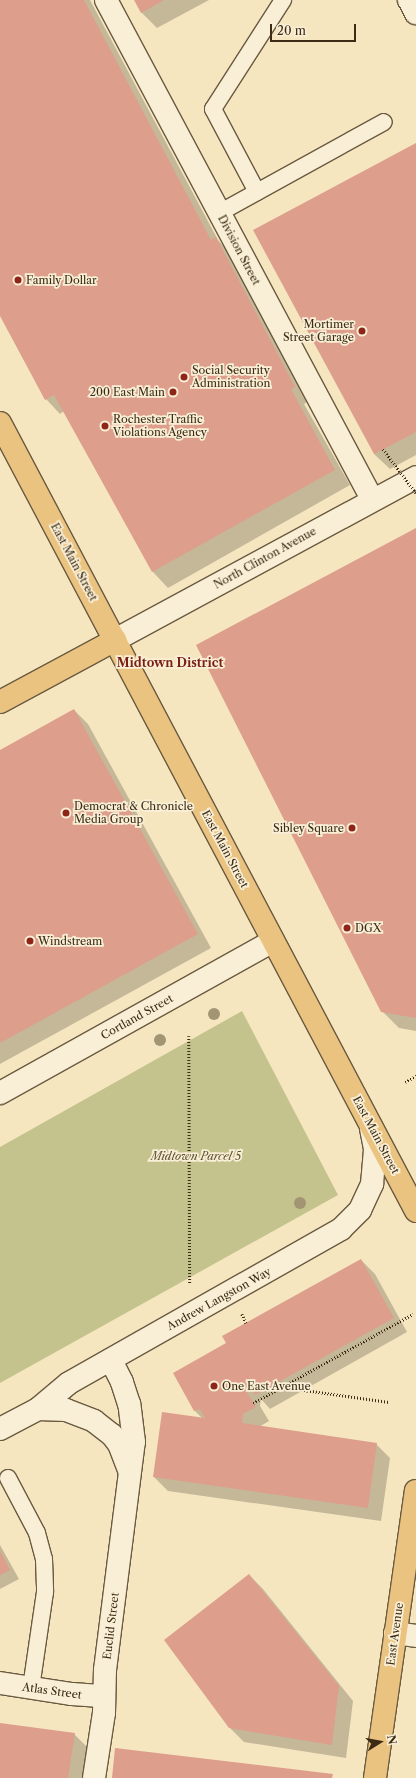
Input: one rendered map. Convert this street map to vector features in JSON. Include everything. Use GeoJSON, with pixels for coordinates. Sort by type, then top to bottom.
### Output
{"type":"FeatureCollection","features":[{"type":"Feature","properties":{"kind":"main road","name":"East Main Street"},"geometry":{"type":"LineString","coordinates":[[0,422],[416,1211]]}},
{"type":"Feature","properties":{"kind":"main road"},"geometry":{"type":"LineString","coordinates":[[0,702],[115,640]]}},
{"type":"Feature","properties":{"kind":"main road","name":"East Avenue"},"geometry":{"type":"LineString","coordinates":[[375,1778],[406,1634],[416,1490]]}},
{"type":"Feature","properties":{"kind":"street","name":"Division Street"},"geometry":{"type":"LineString","coordinates":[[106,0],[372,500]]}},
{"type":"Feature","properties":{"kind":"street"},"geometry":{"type":"LineString","coordinates":[[409,0],[416,13]]}},
{"type":"Feature","properties":{"kind":"street","name":"North Clinton Avenue"},"geometry":{"type":"LineString","coordinates":[[115,640],[416,477]]}},
{"type":"Feature","properties":{"kind":"street","name":"Cortland Street"},"geometry":{"type":"LineString","coordinates":[[0,1094],[274,941]]}},
{"type":"Feature","properties":{"kind":"street","name":"Andrew Langston Way"},"geometry":{"type":"LineString","coordinates":[[0,1429],[38,1409],[64,1387],[333,1234],[354,1218],[369,1194],[374,1173],[375,1149],[370,1125]]}},
{"type":"Feature","properties":{"kind":"street","name":"Euclid Street"},"geometry":{"type":"LineString","coordinates":[[94,1778],[104,1713],[105,1670],[134,1442],[131,1415],[122,1382],[111,1360]]}},
{"type":"Feature","properties":{"kind":"street","name":"Euclid Street"},"geometry":{"type":"LineString","coordinates":[[38,1409],[56,1408],[75,1412],[103,1427],[119,1444],[124,1453],[130,1475]]}},
{"type":"Feature","properties":{"kind":"street","name":"Atlas Street"},"geometry":{"type":"LineString","coordinates":[[0,1683],[72,1694],[104,1696]]}},
{"type":"Feature","properties":{"kind":"lane"},"geometry":{"type":"LineString","coordinates":[[257,192],[213,109],[283,0]]}},
{"type":"Feature","properties":{"kind":"lane"},"geometry":{"type":"LineString","coordinates":[[219,213],[384,122]]}},
{"type":"Feature","properties":{"kind":"lane"},"geometry":{"type":"LineString","coordinates":[[8,1478],[37,1533],[44,1559],[45,1592],[31,1688]]}},
{"type":"Feature","properties":{"kind":"path"},"geometry":{"type":"LineString","coordinates":[[383,449],[416,493]]}},
{"type":"Feature","properties":{"kind":"path"},"geometry":{"type":"LineString","coordinates":[[189,1036],[190,1287]]}},
{"type":"Feature","properties":{"kind":"path"},"geometry":{"type":"LineString","coordinates":[[405,1082],[416,1076]]}},
{"type":"Feature","properties":{"kind":"path"},"geometry":{"type":"LineString","coordinates":[[254,1403],[413,1314]]}},
{"type":"Feature","properties":{"kind":"path"},"geometry":{"type":"LineString","coordinates":[[280,1382],[283,1387]]}},
{"type":"Feature","properties":{"kind":"path"},"geometry":{"type":"LineString","coordinates":[[283,1387],[389,1402]]}},
{"type":"Feature","properties":{"kind":"green space","name":"Midtown Parcel 5"},"geometry":{"type":"Polygon","coordinates":[[[242,1011],[338,1195],[0,1383],[0,1147],[242,1011]]]}},
{"type":"Feature","properties":{"kind":"building"},"geometry":{"type":"Polygon","coordinates":[[[0,0],[84,0],[211,240],[216,237],[295,387],[291,389],[335,470],[152,572],[54,395],[45,400],[0,316],[0,0]]]}},
{"type":"Feature","properties":{"kind":"building"},"geometry":{"type":"Polygon","coordinates":[[[134,0],[164,0],[141,13],[134,0]]]}},
{"type":"Feature","properties":{"kind":"building","name":"Mortimer Street Garage"},"geometry":{"type":"Polygon","coordinates":[[[416,143],[416,432],[374,454],[253,230],[416,143]]]}},
{"type":"Feature","properties":{"kind":"building","name":"Sibley Square"},"geometry":{"type":"Polygon","coordinates":[[[416,528],[416,1018],[381,1012],[196,645],[416,528]]]}},
{"type":"Feature","properties":{"kind":"building","name":"Democrat & Chronicle Media Group"},"geometry":{"type":"Polygon","coordinates":[[[74,709],[198,934],[0,1043],[0,750],[74,709]]]}},
{"type":"Feature","properties":{"kind":"building","name":"One East Avenue"},"geometry":{"type":"Polygon","coordinates":[[[361,1259],[394,1318],[255,1395],[248,1382],[246,1391],[256,1407],[243,1414],[242,1423],[377,1443],[368,1508],[153,1477],[162,1412],[205,1418],[200,1409],[194,1411],[173,1373],[226,1343],[222,1336],[361,1259]]]}},
{"type":"Feature","properties":{"kind":"building"},"geometry":{"type":"Polygon","coordinates":[[[0,1551],[10,1570],[0,1575],[0,1551]]]}},
{"type":"Feature","properties":{"kind":"building"},"geometry":{"type":"Polygon","coordinates":[[[249,1574],[339,1686],[332,1745],[229,1728],[164,1640],[249,1574]]]}},
{"type":"Feature","properties":{"kind":"building"},"geometry":{"type":"Polygon","coordinates":[[[0,1723],[75,1733],[68,1778],[0,1778],[0,1723]]]}},
{"type":"Feature","properties":{"kind":"building"},"geometry":{"type":"Polygon","coordinates":[[[115,1748],[333,1774],[332,1778],[112,1778],[115,1748]]]}},
{"type":"Feature","properties":{"kind":"place","name":"Family Dollar"},"geometry":{"type":"Point","coordinates":[18,280]}},
{"type":"Feature","properties":{"kind":"place","name":"Mortimer Street Garage"},"geometry":{"type":"Point","coordinates":[362,331]}},
{"type":"Feature","properties":{"kind":"place","name":"Social Security Administration"},"geometry":{"type":"Point","coordinates":[184,377]}},
{"type":"Feature","properties":{"kind":"place","name":"200 East Main"},"geometry":{"type":"Point","coordinates":[173,392]}},
{"type":"Feature","properties":{"kind":"place","name":"Rochester Traffic Violations Agency"},"geometry":{"type":"Point","coordinates":[105,426]}},
{"type":"Feature","properties":{"kind":"place","name":"Democrat & Chronicle Media Group"},"geometry":{"type":"Point","coordinates":[66,813]}},
{"type":"Feature","properties":{"kind":"place","name":"Sibley Square"},"geometry":{"type":"Point","coordinates":[352,828]}},
{"type":"Feature","properties":{"kind":"place","name":"DGX"},"geometry":{"type":"Point","coordinates":[347,928]}},
{"type":"Feature","properties":{"kind":"place","name":"Windstream"},"geometry":{"type":"Point","coordinates":[30,941]}},
{"type":"Feature","properties":{"kind":"place","name":"One East Avenue"},"geometry":{"type":"Point","coordinates":[214,1386]}},
{"type":"Feature","properties":{"kind":"district","name":"Midtown District"},"geometry":{"type":"Point","coordinates":[170,663]}}]}
